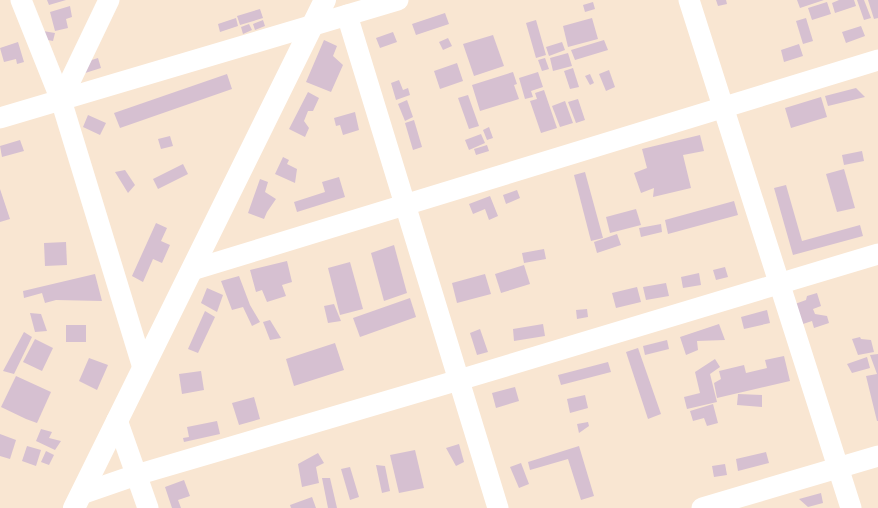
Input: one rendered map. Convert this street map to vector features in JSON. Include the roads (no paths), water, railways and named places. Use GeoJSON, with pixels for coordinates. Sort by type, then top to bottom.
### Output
{"type":"FeatureCollection","features":[{"type":"Feature","properties":{"kind":"street"},"geometry":{"type":"LineString","coordinates":[[21,0],[61,100],[143,368]]}},
{"type":"Feature","properties":{"kind":"street"},"geometry":{"type":"LineString","coordinates":[[61,100],[109,0]]}},
{"type":"Feature","properties":{"kind":"street"},"geometry":{"type":"LineString","coordinates":[[78,501],[325,0]]}},
{"type":"Feature","properties":{"kind":"street"},"geometry":{"type":"LineString","coordinates":[[0,118],[398,0]]}},
{"type":"Feature","properties":{"kind":"street"},"geometry":{"type":"LineString","coordinates":[[689,0],[851,508]]}},
{"type":"Feature","properties":{"kind":"street"},"geometry":{"type":"LineString","coordinates":[[347,15],[498,508]]}},
{"type":"Feature","properties":{"kind":"street"},"geometry":{"type":"LineString","coordinates":[[192,270],[878,60]]}},
{"type":"Feature","properties":{"kind":"street"},"geometry":{"type":"LineString","coordinates":[[78,501],[136,474],[459,380],[878,254]]}},
{"type":"Feature","properties":{"kind":"street"},"geometry":{"type":"LineString","coordinates":[[117,420],[148,508]]}},
{"type":"Feature","properties":{"kind":"street"},"geometry":{"type":"LineString","coordinates":[[702,508],[878,456]]}}]}
